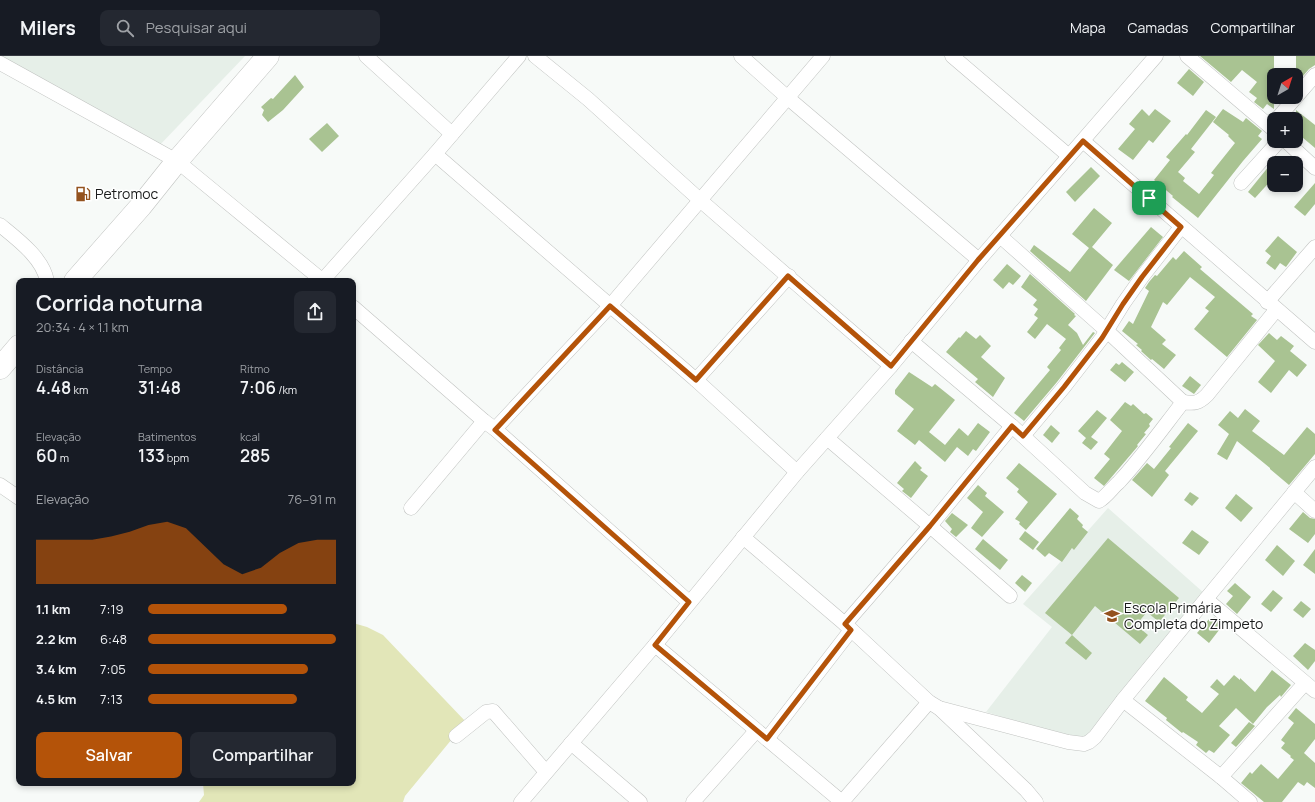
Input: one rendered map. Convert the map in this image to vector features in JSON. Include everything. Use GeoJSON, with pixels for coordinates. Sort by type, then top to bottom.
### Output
{"type":"FeatureCollection","features":[{"type":"Feature","properties":{"kind":"highway"},"geometry":{"type":"LineString","coordinates":[[78,278],[141,206],[177,161],[268,56]]}},
{"type":"Feature","properties":{"kind":"street"},"geometry":{"type":"LineString","coordinates":[[366,56],[452,134]]}},
{"type":"Feature","properties":{"kind":"street"},"geometry":{"type":"LineString","coordinates":[[326,278],[519,56]]}},
{"type":"Feature","properties":{"kind":"street"},"geometry":{"type":"LineString","coordinates":[[535,56],[588,99],[700,200],[891,366]]}},
{"type":"Feature","properties":{"kind":"street"},"geometry":{"type":"LineString","coordinates":[[741,56],[978,260]]}},
{"type":"Feature","properties":{"kind":"street"},"geometry":{"type":"LineString","coordinates":[[411,508],[490,425],[610,306],[823,56]]}},
{"type":"Feature","properties":{"kind":"street"},"geometry":{"type":"LineString","coordinates":[[952,56],[1069,156]]}},
{"type":"Feature","properties":{"kind":"street"},"geometry":{"type":"LineString","coordinates":[[521,802],[655,645],[742,537],[797,472],[891,366],[978,260],[1156,56]]}},
{"type":"Feature","properties":{"kind":"street"},"geometry":{"type":"LineString","coordinates":[[1187,56],[1267,119]]}},
{"type":"Feature","properties":{"kind":"street"},"geometry":{"type":"LineString","coordinates":[[0,63],[177,161],[319,278]]}},
{"type":"Feature","properties":{"kind":"street"},"geometry":{"type":"LineString","coordinates":[[1303,89],[1315,75]]}},
{"type":"Feature","properties":{"kind":"street"},"geometry":{"type":"LineString","coordinates":[[1284,112],[1290,104]]}},
{"type":"Feature","properties":{"kind":"street"},"geometry":{"type":"LineString","coordinates":[[1083,141],[1315,342]]}},
{"type":"Feature","properties":{"kind":"street"},"geometry":{"type":"LineString","coordinates":[[1241,184],[1273,148]]}},
{"type":"Feature","properties":{"kind":"street"},"geometry":{"type":"LineString","coordinates":[[1294,148],[1315,168]]}},
{"type":"Feature","properties":{"kind":"street"},"geometry":{"type":"LineString","coordinates":[[435,154],[696,380],[797,472]]}},
{"type":"Feature","properties":{"kind":"street"},"geometry":{"type":"LineString","coordinates":[[0,225],[23,244],[37,259],[46,278]]}},
{"type":"Feature","properties":{"kind":"street"},"geometry":{"type":"LineString","coordinates":[[1023,436],[1064,387],[1107,331],[1123,304],[1142,277],[1181,227]]}},
{"type":"Feature","properties":{"kind":"street"},"geometry":{"type":"LineString","coordinates":[[1000,236],[1107,331],[1183,402],[1191,404],[1200,402],[1207,395],[1315,247]]}},
{"type":"Feature","properties":{"kind":"street"},"geometry":{"type":"LineString","coordinates":[[696,380],[788,276]]}},
{"type":"Feature","properties":{"kind":"street"},"geometry":{"type":"LineString","coordinates":[[356,310],[490,425],[689,602]]}},
{"type":"Feature","properties":{"kind":"street"},"geometry":{"type":"LineString","coordinates":[[911,341],[1012,426],[1085,493],[1099,501],[1122,478],[1154,441],[1183,402]]}},
{"type":"Feature","properties":{"kind":"street"},"geometry":{"type":"LineString","coordinates":[[693,802],[761,735],[1012,426]]}},
{"type":"Feature","properties":{"kind":"street"},"geometry":{"type":"LineString","coordinates":[[827,438],[1010,596]]}},
{"type":"Feature","properties":{"kind":"street"},"geometry":{"type":"LineString","coordinates":[[934,705],[1068,742],[1084,744],[1089,742],[1095,737],[1123,700],[1315,467]]}},
{"type":"Feature","properties":{"kind":"street"},"geometry":{"type":"LineString","coordinates":[[0,485],[16,496]]}},
{"type":"Feature","properties":{"kind":"street"},"geometry":{"type":"LineString","coordinates":[[1294,492],[1315,510]]}},
{"type":"Feature","properties":{"kind":"street"},"geometry":{"type":"LineString","coordinates":[[742,537],[848,627],[1026,790],[1036,802]]}},
{"type":"Feature","properties":{"kind":"street"},"geometry":{"type":"LineString","coordinates":[[1206,599],[1310,687],[1221,777]]}},
{"type":"Feature","properties":{"kind":"street"},"geometry":{"type":"LineString","coordinates":[[655,645],[842,802],[934,705]]}},
{"type":"Feature","properties":{"kind":"street"},"geometry":{"type":"LineString","coordinates":[[1123,700],[1221,777],[1250,802]]}},
{"type":"Feature","properties":{"kind":"street"},"geometry":{"type":"LineString","coordinates":[[456,736],[486,712],[493,711],[546,772]]}},
{"type":"Feature","properties":{"kind":"street"},"geometry":{"type":"LineString","coordinates":[[571,743],[640,802]]}},
{"type":"Feature","properties":{"kind":"shaded area"},"geometry":{"type":"Polygon","coordinates":[[[1,56],[245,56],[156,149],[1,56]]]}},
{"type":"Feature","properties":{"kind":"shaded area","name":"Escola Primária Completa do Zimpeto"},"geometry":{"type":"Polygon","coordinates":[[[1108,508],[1204,593],[1082,741],[986,712],[1052,627],[1023,604],[1108,508]]]}},
{"type":"Feature","properties":{"kind":"green space"},"geometry":{"type":"Polygon","coordinates":[[[356,624],[367,627],[383,635],[466,722],[405,796],[403,802],[199,802],[204,795],[203,786],[356,786],[356,624]]]}},
{"type":"Feature","properties":{"kind":"building"},"geometry":{"type":"Polygon","coordinates":[[[1200,56],[1274,56],[1274,68],[1267,68],[1267,104],[1263,109],[1254,102],[1257,98],[1249,92],[1257,82],[1242,70],[1231,82],[1200,56]]]}},
{"type":"Feature","properties":{"kind":"building"},"geometry":{"type":"Polygon","coordinates":[[[1296,56],[1315,56],[1315,65],[1303,76],[1303,68],[1296,68],[1296,56]]]}},
{"type":"Feature","properties":{"kind":"building"},"geometry":{"type":"Polygon","coordinates":[[[1189,69],[1204,82],[1193,96],[1177,83],[1189,69]]]}},
{"type":"Feature","properties":{"kind":"building"},"geometry":{"type":"Polygon","coordinates":[[[295,75],[304,87],[283,110],[268,122],[262,115],[264,110],[261,107],[271,98],[273,99],[295,75]]]}},
{"type":"Feature","properties":{"kind":"building"},"geometry":{"type":"Polygon","coordinates":[[[1267,104],[1274,104],[1274,109],[1267,104]]]}},
{"type":"Feature","properties":{"kind":"building"},"geometry":{"type":"Polygon","coordinates":[[[1142,109],[1149,116],[1155,109],[1171,121],[1153,143],[1149,140],[1133,160],[1118,149],[1135,129],[1129,124],[1142,109]]]}},
{"type":"Feature","properties":{"kind":"building"},"geometry":{"type":"Polygon","coordinates":[[[1223,109],[1243,122],[1246,118],[1262,131],[1258,136],[1262,139],[1198,218],[1154,180],[1170,160],[1166,157],[1186,134],[1187,135],[1206,110],[1216,117],[1191,149],[1195,152],[1178,172],[1185,178],[1183,181],[1199,194],[1214,175],[1211,173],[1235,143],[1228,136],[1229,135],[1213,122],[1223,109]]]}},
{"type":"Feature","properties":{"kind":"building"},"geometry":{"type":"Polygon","coordinates":[[[1303,116],[1315,125],[1315,148],[1303,138],[1303,116]]]}},
{"type":"Feature","properties":{"kind":"building"},"geometry":{"type":"Polygon","coordinates":[[[327,123],[339,136],[322,152],[309,139],[327,123]]]}},
{"type":"Feature","properties":{"kind":"building"},"geometry":{"type":"Polygon","coordinates":[[[1091,167],[1100,176],[1075,202],[1066,192],[1091,167]]]}},
{"type":"Feature","properties":{"kind":"building"},"geometry":{"type":"Polygon","coordinates":[[[1267,169],[1267,185],[1255,198],[1248,192],[1267,169]]]}},
{"type":"Feature","properties":{"kind":"building"},"geometry":{"type":"Polygon","coordinates":[[[1315,183],[1315,204],[1305,216],[1294,207],[1315,183]]]}},
{"type":"Feature","properties":{"kind":"building"},"geometry":{"type":"Polygon","coordinates":[[[1094,208],[1112,223],[1092,247],[1113,265],[1086,301],[1030,251],[1034,245],[1070,272],[1089,248],[1072,234],[1094,208]]]}},
{"type":"Feature","properties":{"kind":"building"},"geometry":{"type":"Polygon","coordinates":[[[1151,227],[1163,237],[1129,281],[1114,270],[1151,227]]]}},
{"type":"Feature","properties":{"kind":"building"},"geometry":{"type":"Polygon","coordinates":[[[1278,236],[1297,252],[1286,267],[1280,263],[1275,270],[1266,263],[1271,256],[1265,251],[1278,236]]]}},
{"type":"Feature","properties":{"kind":"building"},"geometry":{"type":"Polygon","coordinates":[[[1184,251],[1202,267],[1200,269],[1253,314],[1251,316],[1257,320],[1227,357],[1194,329],[1209,311],[1205,308],[1215,297],[1190,277],[1167,305],[1163,302],[1151,327],[1166,340],[1162,344],[1176,355],[1164,369],[1141,351],[1142,350],[1136,345],[1138,344],[1122,331],[1129,321],[1133,324],[1149,291],[1145,288],[1149,282],[1155,275],[1157,276],[1173,257],[1176,260],[1184,251]]]}},
{"type":"Feature","properties":{"kind":"building"},"geometry":{"type":"Polygon","coordinates":[[[1007,264],[1021,276],[1013,285],[1009,282],[1003,289],[993,280],[1007,264]]]}},
{"type":"Feature","properties":{"kind":"building"},"geometry":{"type":"Polygon","coordinates":[[[1030,274],[1075,314],[1074,315],[1076,316],[1068,325],[1077,333],[1083,345],[1093,332],[1095,333],[1024,421],[1014,413],[1050,370],[1047,367],[1061,350],[1059,348],[1066,339],[1047,324],[1035,339],[1027,332],[1038,318],[1034,315],[1038,309],[1033,305],[1037,300],[1021,287],[1030,274]]]}},
{"type":"Feature","properties":{"kind":"building"},"geometry":{"type":"Polygon","coordinates":[[[966,331],[976,339],[980,335],[991,346],[981,357],[1005,378],[993,397],[975,382],[978,379],[946,352],[966,331]]]}},
{"type":"Feature","properties":{"kind":"building"},"geometry":{"type":"Polygon","coordinates":[[[1269,333],[1277,340],[1281,336],[1294,346],[1290,351],[1307,365],[1297,377],[1289,370],[1271,393],[1258,382],[1275,361],[1258,345],[1269,333]]]}},
{"type":"Feature","properties":{"kind":"building"},"geometry":{"type":"Polygon","coordinates":[[[1122,362],[1134,372],[1125,382],[1110,370],[1116,363],[1119,365],[1122,362]]]}},
{"type":"Feature","properties":{"kind":"building"},"geometry":{"type":"Polygon","coordinates":[[[909,372],[932,387],[935,384],[955,400],[929,432],[945,445],[959,428],[968,436],[978,423],[990,432],[976,451],[973,449],[968,456],[957,447],[945,462],[919,440],[915,445],[897,431],[914,409],[895,394],[895,390],[909,372]]]}},
{"type":"Feature","properties":{"kind":"building"},"geometry":{"type":"Polygon","coordinates":[[[1190,376],[1201,385],[1194,394],[1182,386],[1190,376]]]}},
{"type":"Feature","properties":{"kind":"building"},"geometry":{"type":"Polygon","coordinates":[[[1125,402],[1131,406],[1133,404],[1144,414],[1146,413],[1153,419],[1149,424],[1150,426],[1144,433],[1146,434],[1137,445],[1138,446],[1104,486],[1094,478],[1110,459],[1104,454],[1122,431],[1110,420],[1125,402]]]}},
{"type":"Feature","properties":{"kind":"building"},"geometry":{"type":"Polygon","coordinates":[[[1245,409],[1260,421],[1252,431],[1284,455],[1307,427],[1315,434],[1315,454],[1289,485],[1237,441],[1227,460],[1217,454],[1229,434],[1218,425],[1230,411],[1238,418],[1245,409]]]}},
{"type":"Feature","properties":{"kind":"building"},"geometry":{"type":"Polygon","coordinates":[[[1097,410],[1107,418],[1091,437],[1098,442],[1091,450],[1082,443],[1086,438],[1078,431],[1097,410]]]}},
{"type":"Feature","properties":{"kind":"building"},"geometry":{"type":"Polygon","coordinates":[[[1188,423],[1198,431],[1165,471],[1169,475],[1152,497],[1132,480],[1147,463],[1154,469],[1188,423]]]}},
{"type":"Feature","properties":{"kind":"building"},"geometry":{"type":"Polygon","coordinates":[[[1051,425],[1060,433],[1052,443],[1043,435],[1051,425]]]}},
{"type":"Feature","properties":{"kind":"building"},"geometry":{"type":"Polygon","coordinates":[[[915,461],[922,468],[920,470],[928,476],[911,498],[902,491],[904,489],[897,483],[915,461]]]}},
{"type":"Feature","properties":{"kind":"building"},"geometry":{"type":"Polygon","coordinates":[[[1019,463],[1057,494],[1026,530],[1019,524],[1020,522],[1015,519],[1028,502],[1017,492],[1019,489],[1006,478],[1019,463]]]}},
{"type":"Feature","properties":{"kind":"building"},"geometry":{"type":"Polygon","coordinates":[[[978,485],[987,493],[985,496],[1004,512],[982,537],[971,528],[983,512],[967,498],[978,485]]]}},
{"type":"Feature","properties":{"kind":"building"},"geometry":{"type":"Polygon","coordinates":[[[1190,492],[1199,498],[1192,506],[1184,500],[1190,492]]]}},
{"type":"Feature","properties":{"kind":"building"},"geometry":{"type":"Polygon","coordinates":[[[1236,494],[1253,508],[1241,522],[1225,508],[1236,494]]]}},
{"type":"Feature","properties":{"kind":"building"},"geometry":{"type":"Polygon","coordinates":[[[1070,508],[1079,516],[1077,519],[1083,525],[1082,527],[1088,532],[1074,550],[1072,548],[1062,562],[1049,553],[1045,557],[1036,549],[1070,508]]]}},
{"type":"Feature","properties":{"kind":"building"},"geometry":{"type":"Polygon","coordinates":[[[1303,512],[1310,518],[1315,519],[1315,534],[1308,543],[1289,529],[1303,512]]]}},
{"type":"Feature","properties":{"kind":"building"},"geometry":{"type":"Polygon","coordinates":[[[952,513],[968,525],[956,537],[950,532],[952,529],[945,521],[952,513]]]}},
{"type":"Feature","properties":{"kind":"building"},"geometry":{"type":"Polygon","coordinates":[[[1192,530],[1209,542],[1199,555],[1182,543],[1192,530]]]}},
{"type":"Feature","properties":{"kind":"building"},"geometry":{"type":"Polygon","coordinates":[[[1025,531],[1039,542],[1033,550],[1019,539],[1025,531]]]}},
{"type":"Feature","properties":{"kind":"building"},"geometry":{"type":"Polygon","coordinates":[[[1108,538],[1179,598],[1159,622],[1147,612],[1136,625],[1148,635],[1140,644],[1095,606],[1072,635],[1045,613],[1108,538]]]}},
{"type":"Feature","properties":{"kind":"building"},"geometry":{"type":"Polygon","coordinates":[[[983,539],[1008,560],[1000,570],[975,549],[983,539]]]}},
{"type":"Feature","properties":{"kind":"building"},"geometry":{"type":"Polygon","coordinates":[[[1277,545],[1295,561],[1283,576],[1265,560],[1277,545]]]}},
{"type":"Feature","properties":{"kind":"building"},"geometry":{"type":"Polygon","coordinates":[[[1315,549],[1315,574],[1303,565],[1315,549]]]}},
{"type":"Feature","properties":{"kind":"building"},"geometry":{"type":"Polygon","coordinates":[[[1022,575],[1032,583],[1025,592],[1015,583],[1022,575]]]}},
{"type":"Feature","properties":{"kind":"building"},"geometry":{"type":"Polygon","coordinates":[[[1235,583],[1251,597],[1237,614],[1226,604],[1233,596],[1227,591],[1235,583]]]}},
{"type":"Feature","properties":{"kind":"building"},"geometry":{"type":"Polygon","coordinates":[[[1273,590],[1283,598],[1271,612],[1261,604],[1273,590]]]}},
{"type":"Feature","properties":{"kind":"building"},"geometry":{"type":"Polygon","coordinates":[[[1301,601],[1311,609],[1303,618],[1293,610],[1301,601]]]}},
{"type":"Feature","properties":{"kind":"building"},"geometry":{"type":"Polygon","coordinates":[[[1214,617],[1223,625],[1209,643],[1197,633],[1210,618],[1212,620],[1214,617]]]}},
{"type":"Feature","properties":{"kind":"building"},"geometry":{"type":"Polygon","coordinates":[[[1072,635],[1092,653],[1086,660],[1065,643],[1072,635]]]}},
{"type":"Feature","properties":{"kind":"building"},"geometry":{"type":"Polygon","coordinates":[[[1305,643],[1315,650],[1315,661],[1308,670],[1293,656],[1305,643]]]}},
{"type":"Feature","properties":{"kind":"building"},"geometry":{"type":"Polygon","coordinates":[[[1272,670],[1291,685],[1281,697],[1280,695],[1267,707],[1253,724],[1236,708],[1219,726],[1230,735],[1214,753],[1209,750],[1206,753],[1196,745],[1198,742],[1183,732],[1182,733],[1166,720],[1167,718],[1145,701],[1164,677],[1188,697],[1186,700],[1202,713],[1219,694],[1210,687],[1217,679],[1224,686],[1234,675],[1240,680],[1240,678],[1255,692],[1272,670]]]}},
{"type":"Feature","properties":{"kind":"building"},"geometry":{"type":"Polygon","coordinates":[[[1296,708],[1315,724],[1315,739],[1304,753],[1315,763],[1315,788],[1307,782],[1304,786],[1298,782],[1282,802],[1264,802],[1241,783],[1250,772],[1252,774],[1261,764],[1278,779],[1294,760],[1281,748],[1285,743],[1281,740],[1294,723],[1288,718],[1296,708]]]}},
{"type":"Feature","properties":{"kind":"building"},"geometry":{"type":"Polygon","coordinates":[[[1249,722],[1255,726],[1236,747],[1231,743],[1249,722]]]}},
{"type":"Feature","properties":{"kind":"place","name":"Petromoc"},"geometry":{"type":"Point","coordinates":[83,194]}},
{"type":"Feature","properties":{"kind":"place","name":"Escola Primária Completa do Zimpeto"},"geometry":{"type":"Point","coordinates":[1112,616]}},
{"type":"Feature","properties":{"kind":"route"},"geometry":{"type":"LineString","coordinates":[[1083,141],[1149,198],[1181,227],[1142,277],[1102,338],[1023,436],[1012,426],[930,526],[845,624],[851,630],[767,739],[655,645],[689,602],[495,430],[610,306],[696,380],[788,276],[891,366],[978,260],[1083,141]]}}]}
